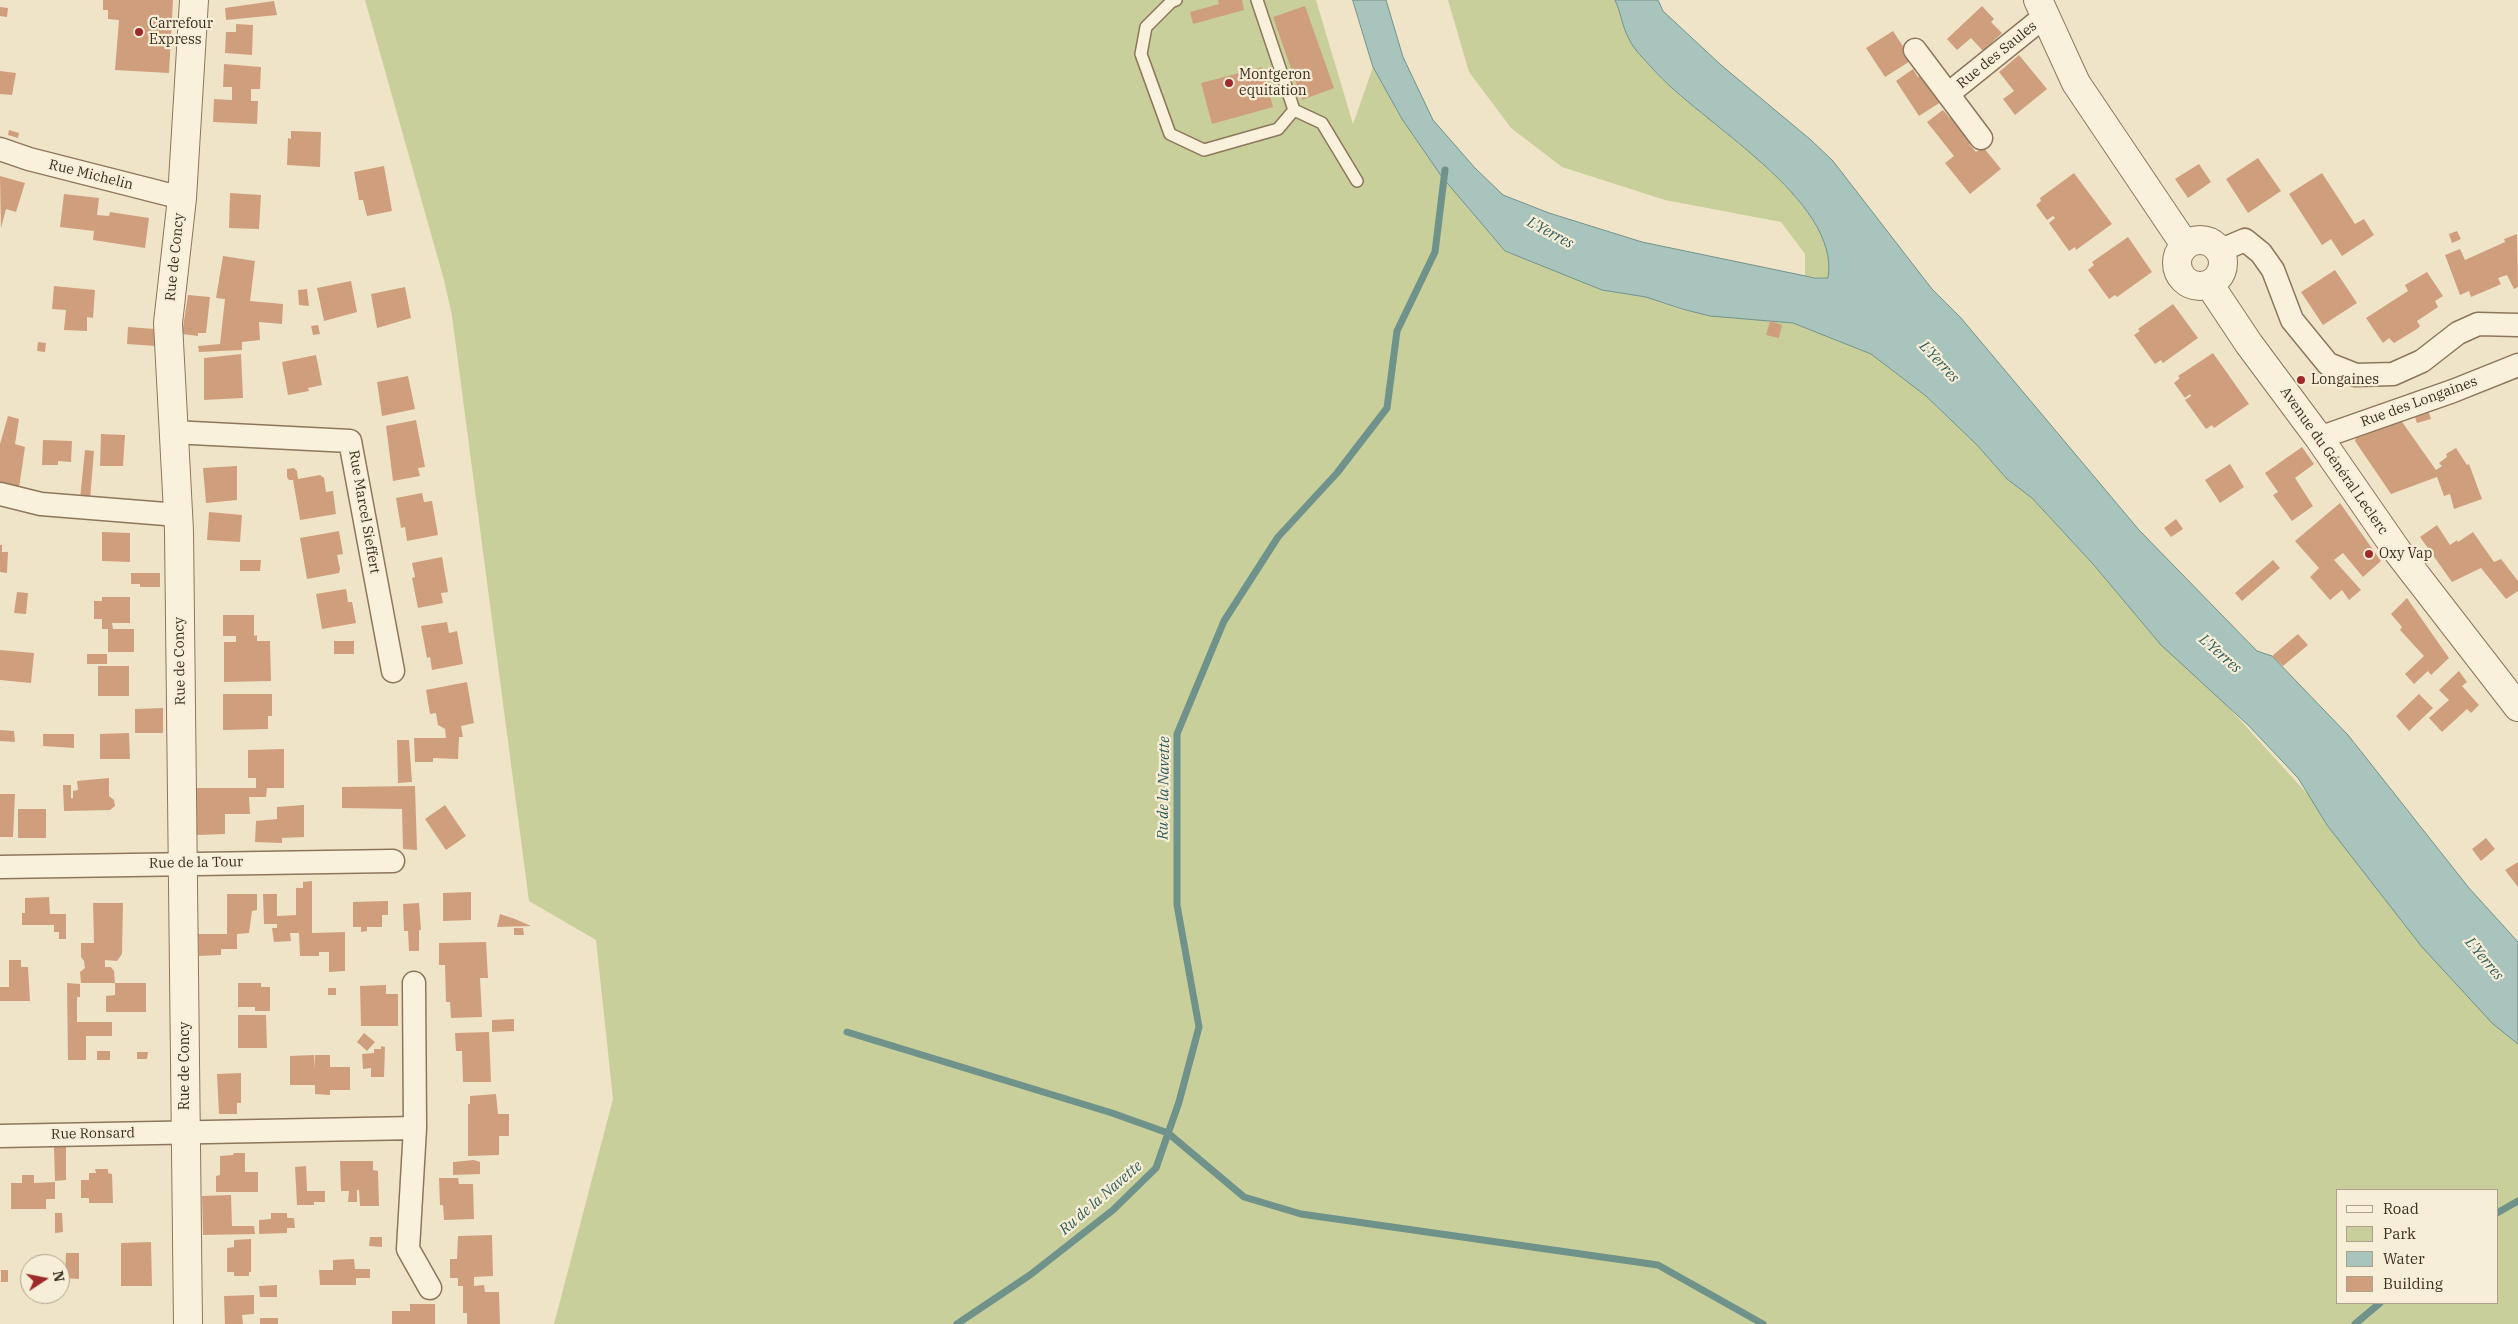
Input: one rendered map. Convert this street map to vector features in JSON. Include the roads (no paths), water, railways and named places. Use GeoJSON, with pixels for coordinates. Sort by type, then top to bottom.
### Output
{"type":"FeatureCollection","features":[{"type":"Feature","properties":{"kind":"street","name":"Rue de Concy"},"geometry":{"type":"LineString","coordinates":[[188,1324],[178,514],[172,432],[168,323],[182,198],[194,0]]}},
{"type":"Feature","properties":{"kind":"street","name":"Rue des Saules"},"geometry":{"type":"LineString","coordinates":[[1948,94],[2042,8]]}},
{"type":"Feature","properties":{"kind":"street"},"geometry":{"type":"LineString","coordinates":[[2042,8],[2076,82],[2185,245]]}},
{"type":"Feature","properties":{"kind":"street","name":"Rue des Saules"},"geometry":{"type":"LineString","coordinates":[[1915,50],[1981,138]]}},
{"type":"Feature","properties":{"kind":"street","name":"Rue Michelin"},"geometry":{"type":"LineString","coordinates":[[0,148],[29,159],[182,198]]}},
{"type":"Feature","properties":{"kind":"street"},"geometry":{"type":"LineString","coordinates":[[2219,251],[2245,240],[2261,252],[2273,270],[2292,320],[2328,364],[2356,375],[2393,374],[2422,361],[2458,333],[2478,324],[2518,325]]}},
{"type":"Feature","properties":{"kind":"street"},"geometry":{"type":"LineString","coordinates":[[2192,241],[2207,241],[2219,251],[2222,266],[2215,279],[2209,284],[2195,285],[2182,278],[2177,265],[2178,258],[2185,245],[2192,241]]}},
{"type":"Feature","properties":{"kind":"street","name":"Avenue du Général Leclerc"},"geometry":{"type":"LineString","coordinates":[[2209,284],[2249,344],[2319,438],[2398,552],[2518,707]]}},
{"type":"Feature","properties":{"kind":"street","name":"Rue des Longaines"},"geometry":{"type":"LineString","coordinates":[[2319,438],[2453,392],[2518,365]]}},
{"type":"Feature","properties":{"kind":"street","name":"Rue Marcel Sieffert"},"geometry":{"type":"LineString","coordinates":[[172,432],[350,440],[393,671]]}},
{"type":"Feature","properties":{"kind":"street"},"geometry":{"type":"LineString","coordinates":[[0,494],[41,504],[178,514]]}},
{"type":"Feature","properties":{"kind":"street","name":"Rue de la Tour"},"geometry":{"type":"LineString","coordinates":[[0,866],[393,861]]}},
{"type":"Feature","properties":{"kind":"street"},"geometry":{"type":"LineString","coordinates":[[414,983],[416,1128],[408,1250],[430,1288]]}},
{"type":"Feature","properties":{"kind":"street","name":"Rue Ronsard"},"geometry":{"type":"LineString","coordinates":[[0,1136],[416,1128]]}},
{"type":"Feature","properties":{"kind":"lane"},"geometry":{"type":"LineString","coordinates":[[1176,0],[1171,2],[1146,27],[1142,54],[1170,134],[1204,150],[1278,130],[1294,110]]}},
{"type":"Feature","properties":{"kind":"lane"},"geometry":{"type":"LineString","coordinates":[[1257,0],[1294,110],[1322,123],[1357,181]]}},
{"type":"Feature","properties":{"kind":"water","name":"L'Yerres"},"geometry":{"type":"Polygon","coordinates":[[[1353,0],[1386,0],[1403,57],[1433,120],[1475,168],[1503,195],[1549,213],[1642,242],[1815,278],[1828,278],[1826,249],[1813,219],[1790,191],[1763,164],[1674,90],[1631,43],[1615,0],[1658,0],[1663,11],[1721,65],[1811,140],[1833,161],[1932,289],[1961,318],[2139,530],[2257,651],[2272,656],[2348,735],[2469,888],[2518,942],[2518,1044],[2493,1024],[2422,947],[2327,825],[2298,778],[2249,726],[2161,645],[2093,564],[2032,498],[2007,479],[1977,445],[1926,396],[1871,354],[1793,323],[1710,316],[1646,297],[1602,290],[1505,251],[1442,177],[1402,119],[1373,67],[1353,0]]]}},
{"type":"Feature","properties":{"kind":"waterway","name":"Ru de la Navette"},"geometry":{"type":"LineString","coordinates":[[957,1324],[1030,1275],[1113,1210],[1156,1168],[1179,1102],[1199,1027],[1177,905],[1177,734],[1224,621],[1278,537],[1337,473],[1387,408],[1397,331],[1435,252],[1445,170]]}},
{"type":"Feature","properties":{"kind":"waterway"},"geometry":{"type":"LineString","coordinates":[[847,1032],[1112,1113],[1168,1133],[1244,1197],[1301,1214],[1658,1265],[1763,1324]]}},
{"type":"Feature","properties":{"kind":"waterway"},"geometry":{"type":"LineString","coordinates":[[2498,1212],[2518,1201]]}},
{"type":"Feature","properties":{"kind":"waterway"},"geometry":{"type":"LineString","coordinates":[[2355,1324],[2379,1304]]}},
{"type":"Feature","properties":{"kind":"place","name":"Carrefour Express"},"geometry":{"type":"Point","coordinates":[139,32]}},
{"type":"Feature","properties":{"kind":"place","name":"Montgeron equitation"},"geometry":{"type":"Point","coordinates":[1229,83]}},
{"type":"Feature","properties":{"kind":"place","name":"Longaines"},"geometry":{"type":"Point","coordinates":[2301,380]}},
{"type":"Feature","properties":{"kind":"place","name":"Oxy Vap"},"geometry":{"type":"Point","coordinates":[2369,554]}}]}
